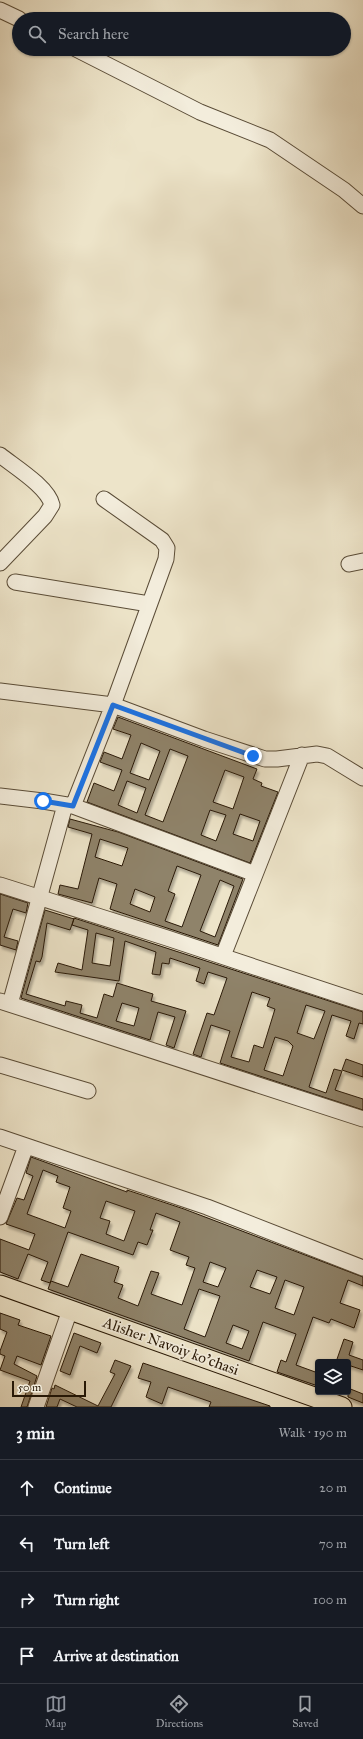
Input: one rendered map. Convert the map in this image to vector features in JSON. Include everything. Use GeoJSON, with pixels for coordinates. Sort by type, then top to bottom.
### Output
{"type":"FeatureCollection","features":[{"type":"Feature","properties":{"kind":"main road","name":"Alisher Navoiy ko'chasi"},"geometry":{"type":"LineString","coordinates":[[0,1285],[342,1407]]}},
{"type":"Feature","properties":{"kind":"street"},"geometry":{"type":"LineString","coordinates":[[0,10],[12,16]]}},
{"type":"Feature","properties":{"kind":"street"},"geometry":{"type":"LineString","coordinates":[[90,56],[200,112],[270,140],[344,190],[363,206]]}},
{"type":"Feature","properties":{"kind":"street"},"geometry":{"type":"LineString","coordinates":[[0,455],[40,487],[49,497],[52,505],[46,516],[0,563]]}},
{"type":"Feature","properties":{"kind":"street"},"geometry":{"type":"LineString","coordinates":[[104,499],[162,540],[166,548],[166,559],[113,705],[69,806],[5,1002],[363,1119]]}},
{"type":"Feature","properties":{"kind":"street"},"geometry":{"type":"LineString","coordinates":[[15,582],[149,604]]}},
{"type":"Feature","properties":{"kind":"street"},"geometry":{"type":"LineString","coordinates":[[0,691],[113,705],[253,756],[277,759],[317,754],[327,756],[363,778]]}},
{"type":"Feature","properties":{"kind":"street"},"geometry":{"type":"LineString","coordinates":[[223,956],[302,755]]}},
{"type":"Feature","properties":{"kind":"street"},"geometry":{"type":"LineString","coordinates":[[0,796],[69,806],[255,874]]}},
{"type":"Feature","properties":{"kind":"street"},"geometry":{"type":"LineString","coordinates":[[0,885],[223,956],[363,1004]]}},
{"type":"Feature","properties":{"kind":"street"},"geometry":{"type":"LineString","coordinates":[[0,1065],[88,1091]]}},
{"type":"Feature","properties":{"kind":"street"},"geometry":{"type":"LineString","coordinates":[[0,1137],[207,1207],[363,1268]]}},
{"type":"Feature","properties":{"kind":"street"},"geometry":{"type":"LineString","coordinates":[[0,1217],[26,1146]]}},
{"type":"Feature","properties":{"kind":"street"},"geometry":{"type":"LineString","coordinates":[[36,1407],[70,1310]]}},
{"type":"Feature","properties":{"kind":"building"},"geometry":{"type":"Polygon","coordinates":[[[118,717],[257,769],[253,779],[262,783],[261,786],[278,792],[250,863],[87,802],[94,783],[114,791],[122,770],[100,762],[104,752],[122,759],[131,735],[113,729],[118,717]],[[141,743],[130,773],[149,780],[160,751],[141,743]],[[170,749],[145,815],[163,822],[188,756],[170,749]],[[225,770],[213,802],[233,809],[244,777],[225,770]],[[127,781],[118,805],[137,813],[146,788],[127,781]],[[210,810],[201,835],[216,841],[226,815],[210,810]],[[240,814],[233,834],[253,841],[260,821],[240,814]]]}},
{"type":"Feature","properties":{"kind":"building"},"geometry":{"type":"Polygon","coordinates":[[[70,819],[118,832],[243,879],[218,945],[110,909],[117,884],[99,878],[92,903],[58,894],[60,885],[78,889],[92,834],[68,827],[70,819]],[[100,839],[95,857],[122,866],[128,848],[100,839]],[[177,866],[168,891],[175,894],[165,921],[182,927],[201,875],[177,866]],[[220,880],[200,931],[215,937],[234,886],[220,880]],[[135,889],[130,904],[150,912],[155,897],[135,889]]]}},
{"type":"Feature","properties":{"kind":"building"},"geometry":{"type":"Polygon","coordinates":[[[0,894],[28,903],[26,913],[13,909],[4,937],[18,941],[16,950],[0,945],[0,894]]]}},
{"type":"Feature","properties":{"kind":"building"},"geometry":{"type":"Polygon","coordinates":[[[45,910],[74,919],[70,930],[47,923],[42,957],[40,962],[36,961],[26,994],[65,1006],[66,1001],[82,1005],[80,1013],[97,1018],[104,994],[113,997],[117,983],[153,994],[151,1001],[186,1011],[174,1048],[166,1045],[175,1017],[158,1012],[150,1040],[21,998],[45,910]],[[122,1003],[116,1021],[134,1026],[139,1008],[122,1003]]]}},
{"type":"Feature","properties":{"kind":"building"},"geometry":{"type":"Polygon","coordinates":[[[74,918],[363,1012],[363,1024],[359,1023],[354,1039],[346,1036],[351,1021],[332,1015],[309,1087],[326,1093],[334,1069],[342,1071],[335,1090],[363,1099],[363,1110],[220,1063],[230,1031],[211,1025],[201,1057],[193,1054],[207,1013],[214,1015],[227,978],[208,972],[204,984],[196,981],[200,968],[170,958],[169,964],[162,963],[160,975],[152,974],[156,952],[125,941],[119,981],[55,972],[58,963],[82,970],[88,930],[72,925],[74,918]],[[96,933],[92,963],[110,966],[114,938],[96,933]],[[252,992],[231,1057],[249,1062],[254,1045],[263,1048],[275,1009],[267,1006],[270,998],[252,992]],[[306,1005],[297,1033],[314,1039],[325,1011],[306,1005]],[[275,1037],[264,1070],[283,1076],[293,1046],[288,1041],[275,1037]]]}},
{"type":"Feature","properties":{"kind":"building"},"geometry":{"type":"Polygon","coordinates":[[[346,1059],[363,1065],[363,1077],[342,1070],[346,1059]]]}},
{"type":"Feature","properties":{"kind":"building"},"geometry":{"type":"Polygon","coordinates":[[[31,1157],[127,1192],[127,1190],[184,1209],[363,1277],[363,1286],[348,1280],[340,1303],[360,1310],[354,1328],[331,1319],[329,1323],[313,1317],[296,1365],[315,1372],[315,1385],[277,1372],[281,1360],[286,1362],[296,1334],[263,1322],[249,1361],[48,1289],[51,1281],[68,1287],[81,1254],[119,1267],[114,1282],[123,1285],[118,1298],[138,1306],[151,1271],[159,1273],[151,1294],[182,1305],[195,1268],[186,1265],[189,1257],[170,1250],[180,1222],[156,1213],[150,1230],[153,1230],[147,1245],[138,1242],[133,1255],[68,1232],[50,1283],[41,1280],[48,1262],[28,1254],[18,1279],[0,1272],[0,1239],[29,1250],[35,1234],[6,1224],[17,1198],[24,1200],[33,1176],[26,1173],[31,1157]],[[43,1170],[27,1214],[65,1228],[71,1211],[63,1208],[70,1187],[56,1182],[58,1176],[43,1170]],[[106,1201],[100,1218],[110,1221],[106,1234],[124,1241],[135,1211],[106,1201]],[[210,1262],[203,1282],[218,1287],[226,1268],[210,1262]],[[257,1270],[250,1287],[270,1294],[277,1277],[257,1270]],[[285,1280],[275,1308],[294,1315],[304,1287],[285,1280]],[[199,1289],[184,1329],[205,1337],[220,1296],[199,1289]],[[233,1325],[226,1343],[242,1349],[249,1331],[233,1325]]]}},
{"type":"Feature","properties":{"kind":"building"},"geometry":{"type":"Polygon","coordinates":[[[0,1313],[20,1320],[18,1325],[51,1336],[41,1365],[17,1356],[14,1364],[37,1376],[27,1407],[21,1407],[30,1381],[0,1370],[5,1356],[0,1354],[0,1351],[7,1332],[0,1329],[0,1313]]]}},
{"type":"Feature","properties":{"kind":"building"},"geometry":{"type":"Polygon","coordinates":[[[74,1333],[101,1343],[97,1353],[80,1346],[70,1375],[60,1371],[74,1333]]]}},
{"type":"Feature","properties":{"kind":"building"},"geometry":{"type":"Polygon","coordinates":[[[344,1339],[353,1342],[349,1355],[363,1360],[363,1370],[351,1366],[351,1359],[337,1359],[344,1339]]]}},
{"type":"Feature","properties":{"kind":"building"},"geometry":{"type":"Polygon","coordinates":[[[115,1360],[131,1366],[111,1407],[77,1407],[60,1399],[57,1407],[46,1407],[52,1388],[54,1389],[55,1385],[98,1406],[115,1374],[110,1372],[115,1360]]]}},
{"type":"Feature","properties":{"kind":"building"},"geometry":{"type":"Polygon","coordinates":[[[143,1363],[270,1407],[209,1407],[211,1402],[168,1387],[162,1404],[146,1397],[151,1382],[138,1378],[143,1363]]]}},
{"type":"Feature","properties":{"kind":"building"},"geometry":{"type":"Polygon","coordinates":[[[351,1389],[363,1394],[363,1403],[348,1397],[348,1395],[351,1395],[351,1389]]]}},
{"type":"Feature","properties":{"kind":"route"},"geometry":{"type":"LineString","coordinates":[[43,801],[73,806],[113,705],[253,756]]}}]}
